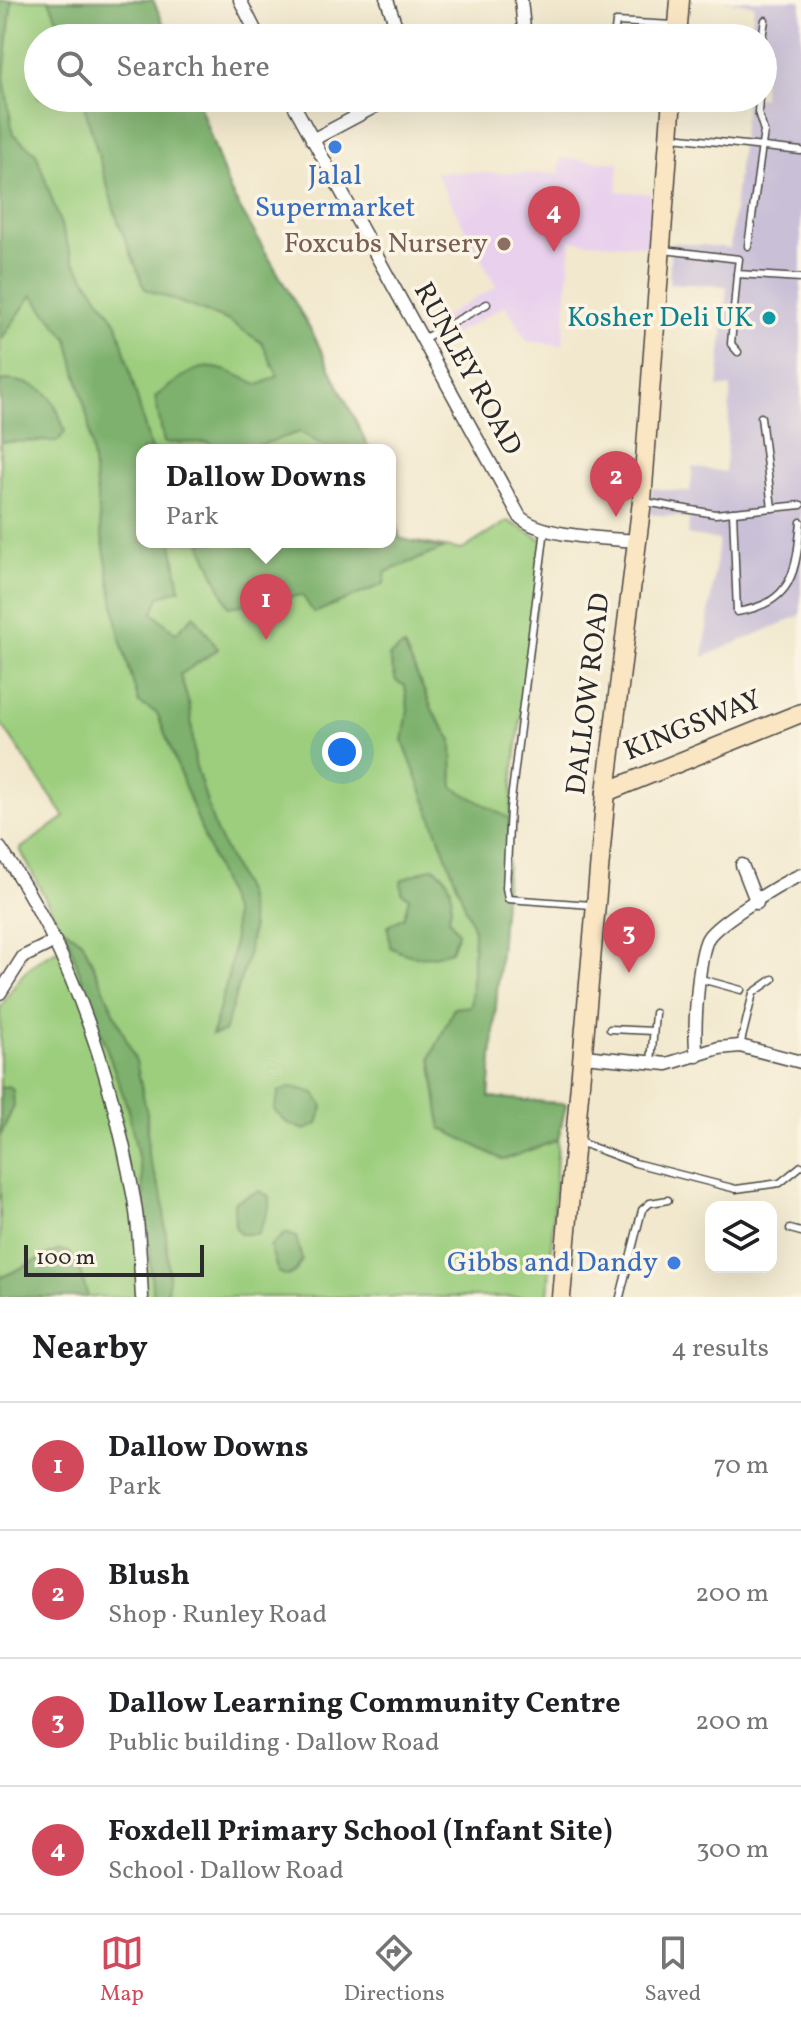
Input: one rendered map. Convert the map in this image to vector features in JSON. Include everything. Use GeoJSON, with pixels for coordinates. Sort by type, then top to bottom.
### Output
{"type":"FeatureCollection","features":[{"type":"Feature","properties":{"kind":"street"},"geometry":{"type":"LineString","coordinates":[[240,0],[252,24]]}},
{"type":"Feature","properties":{"kind":"street"},"geometry":{"type":"LineString","coordinates":[[387,0],[395,24]]}},
{"type":"Feature","properties":{"kind":"street"},"geometry":{"type":"LineString","coordinates":[[521,0],[524,24]]}},
{"type":"Feature","properties":{"kind":"street"},"geometry":{"type":"LineString","coordinates":[[678,24],[680,0]]}},
{"type":"Feature","properties":{"kind":"street","name":"RUNLEY ROAD"},"geometry":{"type":"LineString","coordinates":[[297,112],[520,517],[529,525],[545,529],[635,541]]}},
{"type":"Feature","properties":{"kind":"street"},"geometry":{"type":"LineString","coordinates":[[312,140],[365,112]]}},
{"type":"Feature","properties":{"kind":"street","name":"DALLOW ROAD"},"geometry":{"type":"LineString","coordinates":[[561,1297],[606,792],[642,501],[661,249],[658,228],[671,112]]}},
{"type":"Feature","properties":{"kind":"street","name":"KINGSWAY"},"geometry":{"type":"LineString","coordinates":[[606,792],[801,713]]}},
{"type":"Feature","properties":{"kind":"street"},"geometry":{"type":"LineString","coordinates":[[0,848],[55,941],[87,1018],[116,1111],[135,1204],[142,1297]]}},
{"type":"Feature","properties":{"kind":"street"},"geometry":{"type":"LineString","coordinates":[[742,865],[757,903]]}},
{"type":"Feature","properties":{"kind":"street"},"geometry":{"type":"LineString","coordinates":[[697,1056],[693,1036],[707,940],[725,919],[801,875]]}},
{"type":"Feature","properties":{"kind":"street"},"geometry":{"type":"LineString","coordinates":[[0,993],[23,957],[55,941]]}},
{"type":"Feature","properties":{"kind":"street"},"geometry":{"type":"LineString","coordinates":[[583,1056],[667,1064],[740,1046],[801,1062]]}},
{"type":"Feature","properties":{"kind":"lane"},"geometry":{"type":"LineString","coordinates":[[764,24],[765,20]]}},
{"type":"Feature","properties":{"kind":"lane"},"geometry":{"type":"LineString","coordinates":[[748,246],[764,131],[758,112]]}},
{"type":"Feature","properties":{"kind":"lane"},"geometry":{"type":"LineString","coordinates":[[670,136],[801,151]]}},
{"type":"Feature","properties":{"kind":"lane"},"geometry":{"type":"LineString","coordinates":[[661,249],[739,259],[731,344],[738,352]]}},
{"type":"Feature","properties":{"kind":"lane"},"geometry":{"type":"LineString","coordinates":[[737,274],[801,278]]}},
{"type":"Feature","properties":{"kind":"lane"},"geometry":{"type":"LineString","coordinates":[[423,339],[487,304]]}},
{"type":"Feature","properties":{"kind":"lane"},"geometry":{"type":"LineString","coordinates":[[761,417],[772,508]]}},
{"type":"Feature","properties":{"kind":"lane"},"geometry":{"type":"LineString","coordinates":[[642,501],[715,514],[801,505]]}},
{"type":"Feature","properties":{"kind":"lane"},"geometry":{"type":"LineString","coordinates":[[733,512],[737,612],[761,608],[788,586],[797,567],[801,522]]}},
{"type":"Feature","properties":{"kind":"lane"},"geometry":{"type":"LineString","coordinates":[[545,529],[510,808],[508,899],[596,905]]}},
{"type":"Feature","properties":{"kind":"lane"},"geometry":{"type":"LineString","coordinates":[[701,979],[741,990]]}},
{"type":"Feature","properties":{"kind":"lane"},"geometry":{"type":"LineString","coordinates":[[740,1046],[753,993],[773,979]]}},
{"type":"Feature","properties":{"kind":"lane"},"geometry":{"type":"LineString","coordinates":[[651,1063],[655,1013]]}},
{"type":"Feature","properties":{"kind":"lane"},"geometry":{"type":"LineString","coordinates":[[610,1029],[653,1031]]}},
{"type":"Feature","properties":{"kind":"lane"},"geometry":{"type":"LineString","coordinates":[[575,1141],[624,1160],[736,1189],[780,1183],[801,1166]]}},
{"type":"Feature","properties":{"kind":"lane"},"geometry":{"type":"LineString","coordinates":[[620,1297],[642,1210],[650,1203],[668,1200]]}},
{"type":"Feature","properties":{"kind":"lane"},"geometry":{"type":"LineString","coordinates":[[790,1229],[801,1232]]}},
{"type":"Feature","properties":{"kind":"shaded area"},"geometry":{"type":"Polygon","coordinates":[[[723,0],[801,0],[801,615],[703,657],[719,540],[688,535],[689,518],[650,514],[652,488],[690,492],[693,467],[725,472],[731,386],[718,388],[727,286],[669,283],[671,242],[730,248],[745,112],[777,112],[777,24],[752,24],[754,5],[723,0]]]}},
{"type":"Feature","properties":{"kind":"shaded area"},"geometry":{"type":"Polygon","coordinates":[[[560,158],[619,163],[617,191],[651,194],[647,246],[571,241],[563,345],[527,341],[506,305],[435,345],[425,327],[496,287],[435,172],[559,174],[560,158]]]}},
{"type":"Feature","properties":{"kind":"green space"},"geometry":{"type":"Polygon","coordinates":[[[0,0],[153,0],[164,24],[24,24],[24,112],[202,112],[230,191],[312,332],[367,444],[136,444],[136,548],[396,548],[396,520],[400,539],[462,550],[508,521],[545,541],[514,769],[489,1097],[566,1104],[558,1140],[548,1297],[0,1297],[0,1008],[28,969],[69,945],[20,849],[65,817],[0,722],[0,0]]]}},
{"type":"Feature","properties":{"kind":"green space"},"geometry":{"type":"Polygon","coordinates":[[[0,0],[12,0],[4,77],[13,134],[36,153],[73,260],[117,323],[149,444],[136,444],[136,548],[173,548],[180,589],[159,597],[153,613],[176,633],[194,615],[218,649],[180,675],[190,707],[195,763],[215,829],[246,894],[252,929],[247,959],[224,1032],[212,1035],[231,959],[233,913],[157,713],[139,703],[120,638],[101,531],[88,420],[68,339],[32,295],[0,341],[0,0]]]}},
{"type":"Feature","properties":{"kind":"green space"},"geometry":{"type":"Polygon","coordinates":[[[49,0],[153,0],[164,24],[59,24],[49,0]]]}},
{"type":"Feature","properties":{"kind":"green space"},"geometry":{"type":"Polygon","coordinates":[[[86,112],[202,112],[230,191],[312,332],[367,444],[321,444],[300,432],[263,444],[164,443],[155,397],[183,376],[204,368],[214,368],[259,385],[278,376],[262,343],[229,321],[145,289],[117,219],[86,112]]]}},
{"type":"Feature","properties":{"kind":"green space"},"geometry":{"type":"Polygon","coordinates":[[[7,380],[31,385],[47,394],[57,409],[65,432],[58,441],[0,442],[0,382],[7,380]]]}},
{"type":"Feature","properties":{"kind":"green space"},"geometry":{"type":"Polygon","coordinates":[[[396,522],[399,538],[443,549],[386,572],[384,584],[314,613],[302,595],[229,607],[202,548],[396,548],[396,522]]]}},
{"type":"Feature","properties":{"kind":"green space"},"geometry":{"type":"Polygon","coordinates":[[[404,646],[434,713],[452,740],[453,787],[510,819],[489,1097],[566,1104],[558,1140],[503,1160],[441,1128],[431,1057],[454,1008],[471,1006],[474,930],[403,741],[408,710],[405,686],[396,681],[389,656],[404,646]]]}},
{"type":"Feature","properties":{"kind":"green space"},"geometry":{"type":"Polygon","coordinates":[[[433,867],[449,883],[449,919],[458,932],[451,951],[427,956],[405,954],[390,947],[388,926],[404,917],[409,897],[402,893],[401,880],[433,867]]]}},
{"type":"Feature","properties":{"kind":"green space"},"geometry":{"type":"Polygon","coordinates":[[[64,928],[83,942],[136,1061],[147,1114],[148,1156],[163,1198],[169,1278],[166,1297],[153,1297],[142,1176],[128,1109],[64,928]]]}},
{"type":"Feature","properties":{"kind":"green space"},"geometry":{"type":"Polygon","coordinates":[[[8,1086],[13,1090],[14,1106],[0,1136],[0,1088],[8,1086]]]}},
{"type":"Feature","properties":{"kind":"green space"},"geometry":{"type":"Polygon","coordinates":[[[293,1087],[315,1093],[323,1107],[318,1124],[305,1130],[287,1123],[274,1110],[279,1091],[293,1087]]]}},
{"type":"Feature","properties":{"kind":"green space"},"geometry":{"type":"Polygon","coordinates":[[[259,1191],[269,1196],[269,1207],[258,1234],[240,1234],[235,1226],[234,1202],[259,1191]]]}},
{"type":"Feature","properties":{"kind":"green space"},"geometry":{"type":"Polygon","coordinates":[[[286,1233],[296,1237],[302,1260],[295,1272],[287,1276],[278,1272],[270,1246],[286,1233]]]}},
{"type":"Feature","properties":{"kind":"green space"},"geometry":{"type":"Polygon","coordinates":[[[59,1250],[69,1252],[79,1268],[88,1297],[0,1297],[0,1278],[59,1250]]]}},
{"type":"Feature","properties":{"kind":"place","name":"Jalal Supermarket"},"geometry":{"type":"Point","coordinates":[335,147]}},
{"type":"Feature","properties":{"kind":"place","name":"Foxcubs Nursery"},"geometry":{"type":"Point","coordinates":[504,244]}},
{"type":"Feature","properties":{"kind":"place","name":"Foxdell Primary School (Infant Site)"},"geometry":{"type":"Point","coordinates":[554,252]}},
{"type":"Feature","properties":{"kind":"place","name":"Kosher Deli UK"},"geometry":{"type":"Point","coordinates":[769,318]}},
{"type":"Feature","properties":{"kind":"place","name":"Blush"},"geometry":{"type":"Point","coordinates":[616,517]}},
{"type":"Feature","properties":{"kind":"place","name":"Dallow Downs"},"geometry":{"type":"Point","coordinates":[266,640]}},
{"type":"Feature","properties":{"kind":"place","name":"Dallow Learning Community Centre"},"geometry":{"type":"Point","coordinates":[629,973]}},
{"type":"Feature","properties":{"kind":"place","name":"Gibbs and Dandy"},"geometry":{"type":"Point","coordinates":[674,1263]}}]}
